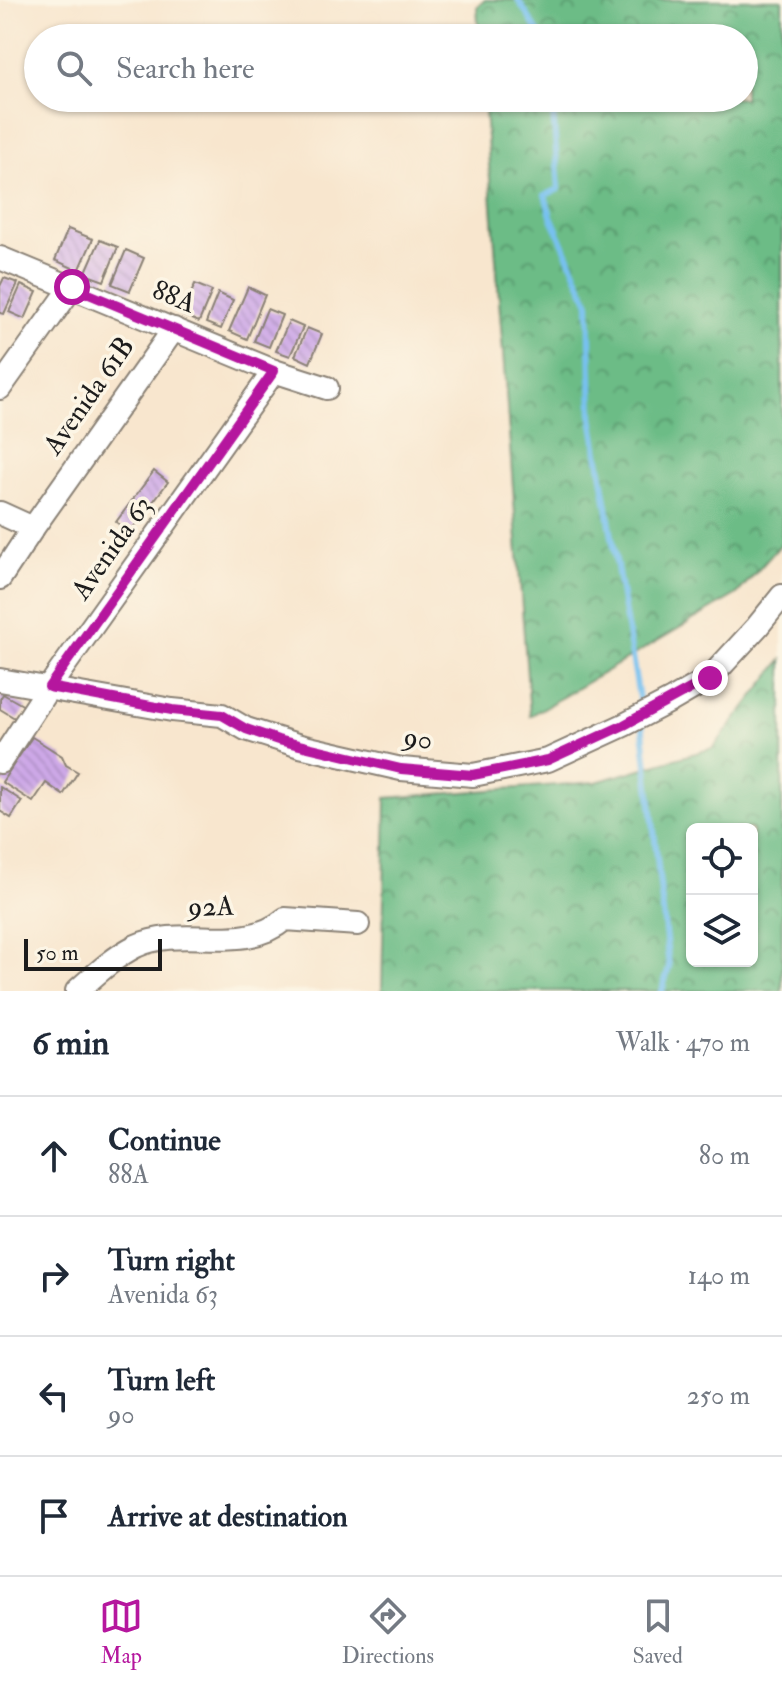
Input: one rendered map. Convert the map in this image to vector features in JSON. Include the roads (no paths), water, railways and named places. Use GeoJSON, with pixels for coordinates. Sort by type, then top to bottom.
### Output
{"type":"FeatureCollection","features":[{"type":"Feature","properties":{"kind":"street","name":"88A"},"geometry":{"type":"LineString","coordinates":[[0,258],[274,371],[327,388]]}},
{"type":"Feature","properties":{"kind":"street"},"geometry":{"type":"LineString","coordinates":[[1,383],[72,287]]}},
{"type":"Feature","properties":{"kind":"street","name":"Avenida 61B"},"geometry":{"type":"LineString","coordinates":[[0,578],[174,329]]}},
{"type":"Feature","properties":{"kind":"street","name":"Avenida 63"},"geometry":{"type":"LineString","coordinates":[[0,762],[49,687],[274,371]]}},
{"type":"Feature","properties":{"kind":"street"},"geometry":{"type":"LineString","coordinates":[[0,513],[33,528]]}},
{"type":"Feature","properties":{"kind":"street","name":"90"},"geometry":{"type":"LineString","coordinates":[[0,680],[172,710],[222,715],[246,729],[278,740],[401,769],[473,775],[548,760],[624,725],[710,678],[782,596]]}},
{"type":"Feature","properties":{"kind":"street","name":"92A"},"geometry":{"type":"LineString","coordinates":[[77,991],[137,945],[160,940],[241,937],[274,929],[285,919],[358,924]]}},
{"type":"Feature","properties":{"kind":"waterway"},"geometry":{"type":"LineString","coordinates":[[518,0],[533,24]]}},
{"type":"Feature","properties":{"kind":"waterway"},"geometry":{"type":"LineString","coordinates":[[553,112],[559,189],[545,195],[589,303],[592,417],[641,710]]}},
{"type":"Feature","properties":{"kind":"waterway"},"geometry":{"type":"LineString","coordinates":[[642,721],[669,967],[662,991]]}}]}
